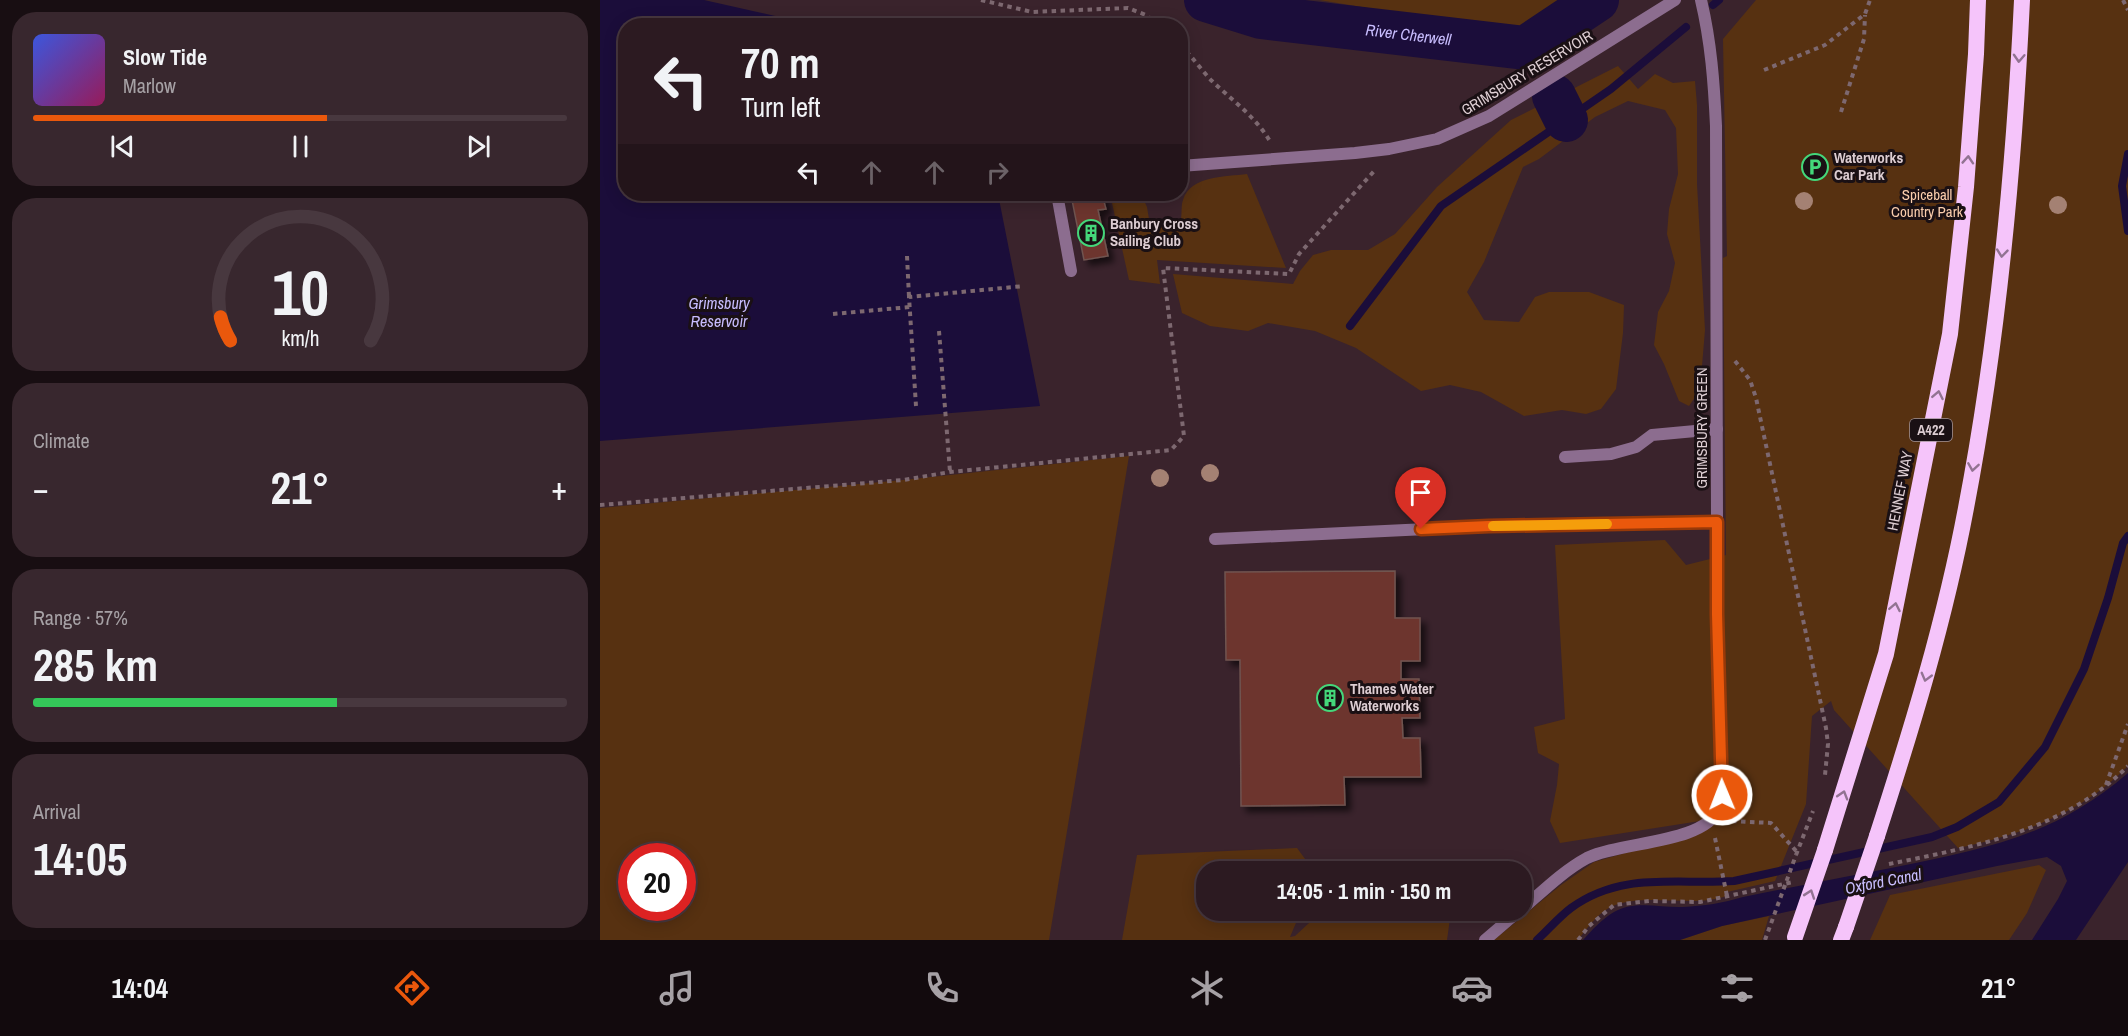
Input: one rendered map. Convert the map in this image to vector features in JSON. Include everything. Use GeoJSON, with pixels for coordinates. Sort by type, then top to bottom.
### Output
{"type":"FeatureCollection","features":[{"type":"Feature","properties":{"kind":"highway","name":"HENNEF WAY"},"geometry":{"type":"LineString","coordinates":[[1795,938],[1886,654],[1950,334],[1966,187],[1978,0]]}},
{"type":"Feature","properties":{"kind":"highway"},"geometry":{"type":"LineString","coordinates":[[1844,933],[1912,726],[1936,638],[1966,509],[1993,343],[2017,101],[2022,0]]}},
{"type":"Feature","properties":{"kind":"street","name":"GRIMSBURY RESERVOIR"},"geometry":{"type":"LineString","coordinates":[[1188,166],[1279,160],[1389,149],[1437,139],[1489,117],[1675,0]]}},
{"type":"Feature","properties":{"kind":"street","name":"GRIMSBURY GREEN"},"geometry":{"type":"LineString","coordinates":[[1701,0],[1714,77],[1718,344],[1717,614],[1722,795],[1719,809],[1711,820]]}},
{"type":"Feature","properties":{"kind":"street"},"geometry":{"type":"LineString","coordinates":[[1058,201],[1071,271]]}},
{"type":"Feature","properties":{"kind":"street"},"geometry":{"type":"LineString","coordinates":[[1565,458],[1611,454],[1636,447],[1652,435],[1718,429]]}},
{"type":"Feature","properties":{"kind":"street"},"geometry":{"type":"LineString","coordinates":[[1215,539],[1489,526],[1717,522]]}},
{"type":"Feature","properties":{"kind":"street"},"geometry":{"type":"LineString","coordinates":[[1532,900],[1569,869],[1588,858],[1634,844],[1682,836],[1699,829],[1711,820]]}},
{"type":"Feature","properties":{"kind":"street"},"geometry":{"type":"LineString","coordinates":[[1485,940],[1507,921]]}},
{"type":"Feature","properties":{"kind":"path"},"geometry":{"type":"LineString","coordinates":[[981,0],[1032,12],[1128,8],[1150,18]]}},
{"type":"Feature","properties":{"kind":"path"},"geometry":{"type":"LineString","coordinates":[[1841,111],[1864,39],[1865,14],[1870,0]]}},
{"type":"Feature","properties":{"kind":"path"},"geometry":{"type":"LineString","coordinates":[[2123,0],[2128,10]]}},
{"type":"Feature","properties":{"kind":"path"},"geometry":{"type":"LineString","coordinates":[[1764,70],[1825,45],[1865,14]]}},
{"type":"Feature","properties":{"kind":"path"},"geometry":{"type":"LineString","coordinates":[[1188,54],[1266,134],[1279,160]]}},
{"type":"Feature","properties":{"kind":"path"},"geometry":{"type":"LineString","coordinates":[[600,505],[903,480],[950,472],[1171,450],[1184,436],[1163,268],[1289,274],[1299,255],[1376,168]]}},
{"type":"Feature","properties":{"kind":"path"},"geometry":{"type":"LineString","coordinates":[[907,256],[916,406]]}},
{"type":"Feature","properties":{"kind":"path"},"geometry":{"type":"LineString","coordinates":[[909,297],[1024,286]]}},
{"type":"Feature","properties":{"kind":"path"},"geometry":{"type":"LineString","coordinates":[[833,314],[910,307]]}},
{"type":"Feature","properties":{"kind":"path"},"geometry":{"type":"LineString","coordinates":[[939,331],[950,472]]}},
{"type":"Feature","properties":{"kind":"path"},"geometry":{"type":"LineString","coordinates":[[1718,344],[1744,371],[1750,380],[1756,398],[1826,728],[1827,758],[1822,783]]}},
{"type":"Feature","properties":{"kind":"path"},"geometry":{"type":"LineString","coordinates":[[2106,786],[2128,724]]}},
{"type":"Feature","properties":{"kind":"path"},"geometry":{"type":"LineString","coordinates":[[1765,940],[1816,802]]}},
{"type":"Feature","properties":{"kind":"path"},"geometry":{"type":"LineString","coordinates":[[1727,896],[1711,820],[1771,823],[1797,854]]}},
{"type":"Feature","properties":{"kind":"path"},"geometry":{"type":"LineString","coordinates":[[1578,940],[1589,926]]}},
{"type":"Feature","properties":{"kind":"green space"},"geometry":{"type":"Polygon","coordinates":[[[1319,0],[1573,0],[1527,34],[1319,0]]]}},
{"type":"Feature","properties":{"kind":"green space","name":"Spiceball Country Park"},"geometry":{"type":"Polygon","coordinates":[[[1756,0],[2128,0],[2128,766],[2091,797],[2049,820],[2028,829],[1958,848],[1834,710],[1831,701],[1812,716],[1806,804],[1775,881],[1727,892],[1727,896],[1713,899],[1643,900],[1615,905],[1599,915],[1578,940],[1494,940],[1517,921],[1532,921],[1532,909],[1594,862],[1702,831],[1700,821],[1560,843],[1550,821],[1559,764],[1538,753],[1534,727],[1565,719],[1555,545],[1665,540],[1686,565],[1726,555],[1723,258],[1727,256],[1723,39],[1756,0]]]}},
{"type":"Feature","properties":{"kind":"green space"},"geometry":{"type":"Polygon","coordinates":[[[1618,66],[1638,89],[1655,74],[1673,83],[1695,81],[1697,184],[1705,330],[1700,390],[1689,406],[1679,401],[1654,345],[1658,312],[1669,291],[1675,263],[1667,234],[1669,209],[1678,174],[1676,128],[1665,110],[1628,101],[1595,117],[1539,159],[1523,167],[1484,262],[1467,292],[1484,320],[1519,322],[1535,297],[1549,292],[1589,292],[1624,305],[1616,389],[1601,409],[1586,414],[1562,410],[1524,416],[1481,392],[1450,385],[1421,391],[1356,348],[1315,331],[1268,323],[1248,331],[1210,326],[1182,313],[1173,274],[1293,284],[1313,255],[1331,250],[1368,250],[1395,234],[1437,187],[1511,120],[1618,66]]]}},
{"type":"Feature","properties":{"kind":"green space"},"geometry":{"type":"Polygon","coordinates":[[[1247,174],[1286,268],[1157,260],[1160,284],[1129,280],[1112,201],[1144,201],[1150,225],[1181,219],[1182,202],[1188,201],[1188,191],[1201,182],[1247,174]]]}},
{"type":"Feature","properties":{"kind":"green space"},"geometry":{"type":"Polygon","coordinates":[[[1129,456],[1049,940],[600,940],[600,508],[1129,456]]]}},
{"type":"Feature","properties":{"kind":"green space"},"geometry":{"type":"Polygon","coordinates":[[[1297,848],[1307,861],[1196,861],[1196,921],[1297,921],[1290,937],[1295,936],[1311,921],[1450,921],[1447,940],[1122,940],[1137,855],[1297,848]]]}},
{"type":"Feature","properties":{"kind":"green space"},"geometry":{"type":"Polygon","coordinates":[[[2039,865],[2046,870],[2027,913],[2009,940],[1870,940],[1890,895],[2039,865]]]}},
{"type":"Feature","properties":{"kind":"green space"},"geometry":{"type":"Polygon","coordinates":[[[1769,916],[1762,940],[1680,940],[1722,926],[1769,916]]]}},
{"type":"Feature","properties":{"kind":"water","name":"Grimsbury Reservoir"},"geometry":{"type":"Polygon","coordinates":[[[600,0],[704,0],[784,18],[618,18],[618,201],[999,201],[1040,406],[600,441],[600,0]]]}},
{"type":"Feature","properties":{"kind":"water","name":"Oxford Canal"},"geometry":{"type":"Polygon","coordinates":[[[2128,773],[2128,862],[2076,940],[2032,940],[2067,881],[2061,866],[2047,857],[1722,926],[1680,940],[1583,940],[1597,925],[1622,908],[1648,905],[1683,907],[1713,904],[1957,854],[2017,837],[2073,812],[2128,773]]]}},
{"type":"Feature","properties":{"kind":"building","name":"Banbury Cross Sailing Club"},"geometry":{"type":"Polygon","coordinates":[[[1072,201],[1104,201],[1106,209],[1098,210],[1108,256],[1084,260],[1072,201]]]}},
{"type":"Feature","properties":{"kind":"building","name":"Thames Water Waterworks"},"geometry":{"type":"Polygon","coordinates":[[[1395,571],[1395,618],[1420,618],[1420,661],[1401,661],[1401,679],[1419,679],[1420,718],[1402,718],[1403,738],[1420,738],[1421,777],[1344,777],[1345,805],[1241,806],[1240,660],[1226,660],[1225,572],[1395,571]]]}},
{"type":"Feature","properties":{"kind":"waterway","name":"River Cherwell"},"geometry":{"type":"LineString","coordinates":[[1206,0],[1261,17],[1525,48],[1597,0]]}},
{"type":"Feature","properties":{"kind":"waterway"},"geometry":{"type":"LineString","coordinates":[[1713,5],[1719,0]]}},
{"type":"Feature","properties":{"kind":"waterway"},"geometry":{"type":"LineString","coordinates":[[1350,326],[1441,206],[1611,89],[1686,27]]}},
{"type":"Feature","properties":{"kind":"waterway"},"geometry":{"type":"LineString","coordinates":[[1554,96],[1566,120]]}},
{"type":"Feature","properties":{"kind":"waterway"},"geometry":{"type":"LineString","coordinates":[[2128,154],[2122,186],[2128,231]]}},
{"type":"Feature","properties":{"kind":"waterway"},"geometry":{"type":"LineString","coordinates":[[1537,940],[1571,908],[1590,896],[1610,889],[1650,882],[1734,881],[1932,837],[1957,827],[1999,802],[2045,747],[2084,669],[2108,598],[2123,543],[2128,536]]}},
{"type":"Feature","properties":{"kind":"slow traffic"},"geometry":{"type":"LineString","coordinates":[[1493,526],[1607,524]]}},
{"type":"Feature","properties":{"kind":"place","name":"Waterworks Car Park"},"geometry":{"type":"Point","coordinates":[1815,167]}},
{"type":"Feature","properties":{"kind":"place","name":"Banbury Cross Sailing Club"},"geometry":{"type":"Point","coordinates":[1091,233]}},
{"type":"Feature","properties":{"kind":"place","name":"Thames Water Waterworks"},"geometry":{"type":"Point","coordinates":[1330,698]}},
{"type":"Feature","properties":{"kind":"route"},"geometry":{"type":"LineString","coordinates":[[1421,529],[1717,522],[1722,795]]}}]}
